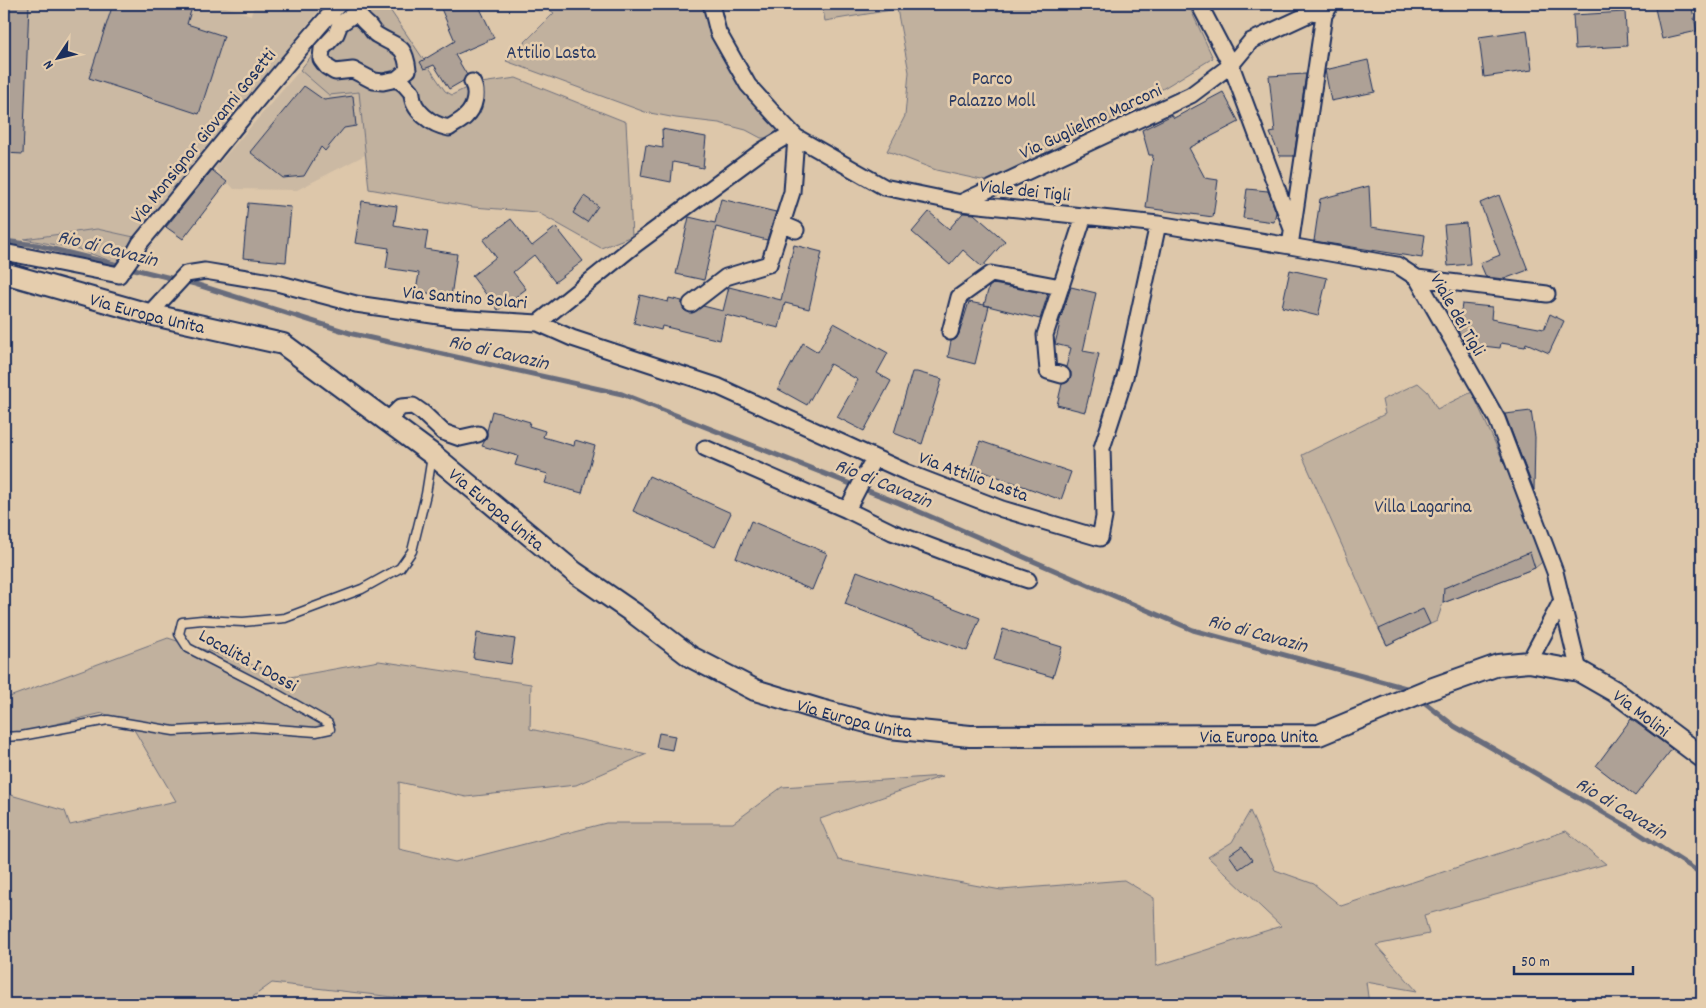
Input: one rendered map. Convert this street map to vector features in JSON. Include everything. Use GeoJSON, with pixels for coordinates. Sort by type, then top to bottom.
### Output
{"type":"FeatureCollection","features":[{"type":"Feature","properties":{"kind":"main road","name":"Via Europa Unita"},"geometry":{"type":"LineString","coordinates":[[4,273],[149,314],[283,344],[432,454],[574,572],[635,614],[691,657],[755,690],[889,728],[970,736],[1319,735],[1416,695],[1498,665],[1529,662]]}},
{"type":"Feature","properties":{"kind":"main road","name":"Via Molini"},"geometry":{"type":"LineString","coordinates":[[1529,662],[1579,671],[1614,691],[1702,758]]}},
{"type":"Feature","properties":{"kind":"street","name":"Via Monsignor Giovanni Gosetti"},"geometry":{"type":"LineString","coordinates":[[4,252],[119,276],[140,243],[213,156],[288,61],[339,4]]}},
{"type":"Feature","properties":{"kind":"street","name":"Viale dei Tigli"},"geometry":{"type":"LineString","coordinates":[[710,4],[718,32],[748,85],[796,137],[884,186],[961,203],[1158,224],[1290,246],[1396,265],[1417,278],[1497,419],[1555,572],[1579,671]]}},
{"type":"Feature","properties":{"kind":"street"},"geometry":{"type":"LineString","coordinates":[[1199,4],[1231,65],[1293,230]]}},
{"type":"Feature","properties":{"kind":"street"},"geometry":{"type":"LineString","coordinates":[[1290,246],[1324,15],[1331,4]]}},
{"type":"Feature","properties":{"kind":"street","name":"Via Guglielmo Marconi"},"geometry":{"type":"LineString","coordinates":[[961,203],[1191,95],[1231,65],[1251,41],[1331,4]]}},
{"type":"Feature","properties":{"kind":"street"},"geometry":{"type":"LineString","coordinates":[[355,8],[362,21],[375,34],[392,42],[401,49],[407,61],[408,70],[397,79],[383,82],[374,81],[353,70],[335,72],[327,67],[322,59],[322,49],[336,34],[340,24],[355,8]]}},
{"type":"Feature","properties":{"kind":"street"},"geometry":{"type":"LineString","coordinates":[[397,79],[412,93],[412,100],[418,110],[442,127],[449,128],[467,116],[472,107],[476,97],[472,82]]}},
{"type":"Feature","properties":{"kind":"street","name":"Via Santino Solari"},"geometry":{"type":"LineString","coordinates":[[149,314],[186,274],[205,271],[277,283],[356,304],[454,318],[538,323],[636,244],[763,150],[785,137],[796,137]]}},
{"type":"Feature","properties":{"kind":"street"},"geometry":{"type":"LineString","coordinates":[[691,304],[726,277],[769,264],[792,192],[796,137]]}},
{"type":"Feature","properties":{"kind":"street","name":"Viale dei Tigli"},"geometry":{"type":"LineString","coordinates":[[1062,375],[1048,371],[1045,335],[1084,216]]}},
{"type":"Feature","properties":{"kind":"street"},"geometry":{"type":"LineString","coordinates":[[782,224],[796,230]]}},
{"type":"Feature","properties":{"kind":"street","name":"Via Attilio Lasta"},"geometry":{"type":"LineString","coordinates":[[538,323],[572,338],[717,386],[906,472],[1002,508],[1100,538],[1104,517],[1102,448],[1125,377],[1158,224]]}},
{"type":"Feature","properties":{"kind":"street"},"geometry":{"type":"LineString","coordinates":[[950,332],[959,298],[991,274],[1061,287]]}},
{"type":"Feature","properties":{"kind":"street"},"geometry":{"type":"LineString","coordinates":[[1417,278],[1546,294]]}},
{"type":"Feature","properties":{"kind":"street","name":"Via Europa Unita"},"geometry":{"type":"LineString","coordinates":[[387,421],[401,407],[413,406],[424,413],[443,432],[460,438],[478,434]]}},
{"type":"Feature","properties":{"kind":"street"},"geometry":{"type":"LineString","coordinates":[[705,448],[847,510],[892,532],[1028,580]]}},
{"type":"Feature","properties":{"kind":"street"},"geometry":{"type":"LineString","coordinates":[[847,510],[874,458]]}},
{"type":"Feature","properties":{"kind":"street"},"geometry":{"type":"LineString","coordinates":[[1529,662],[1562,600]]}},
{"type":"Feature","properties":{"kind":"lane","name":"Località I Dossi"},"geometry":{"type":"LineString","coordinates":[[4,737],[22,736],[108,720],[174,732],[249,727],[316,732],[330,729],[328,723],[320,718],[188,648],[179,634],[182,622],[202,620],[243,622],[285,618],[362,589],[400,568],[412,551],[426,494],[432,454]]}},
{"type":"Feature","properties":{"kind":"shaded area"},"geometry":{"type":"Polygon","coordinates":[[[29,4],[113,4],[89,78],[199,114],[224,36],[187,24],[193,4],[216,4],[251,15],[255,4],[324,4],[134,237],[97,229],[4,242],[4,153],[23,154],[29,4]]]}},
{"type":"Feature","properties":{"kind":"shaded area"},"geometry":{"type":"Polygon","coordinates":[[[300,70],[329,95],[360,92],[365,155],[297,190],[234,189],[215,168],[300,70]],[[303,86],[250,152],[283,178],[304,176],[312,139],[325,151],[344,128],[356,126],[353,96],[324,100],[303,86]]]}},
{"type":"Feature","properties":{"kind":"green space"},"geometry":{"type":"Polygon","coordinates":[[[353,4],[386,4],[445,91],[452,95],[474,84],[516,78],[626,122],[632,236],[601,248],[537,212],[473,207],[369,189],[359,92],[329,95],[300,70],[353,4]]]}},
{"type":"Feature","properties":{"kind":"green space","name":"Attilio Lasta"},"geometry":{"type":"Polygon","coordinates":[[[542,4],[704,4],[712,33],[777,124],[777,135],[772,138],[761,138],[746,130],[719,123],[645,112],[506,61],[554,13],[542,4]]]}},
{"type":"Feature","properties":{"kind":"green space","name":"Parco Palazzo Moll"},"geometry":{"type":"Polygon","coordinates":[[[822,4],[1188,4],[1213,58],[1131,108],[995,183],[936,170],[887,151],[905,116],[909,72],[897,9],[825,21],[822,4]]]}},
{"type":"Feature","properties":{"kind":"green space"},"geometry":{"type":"Polygon","coordinates":[[[97,229],[134,237],[116,263],[78,249],[24,239],[97,229]]]}},
{"type":"Feature","properties":{"kind":"green space","name":"Villa Lagarina"},"geometry":{"type":"Polygon","coordinates":[[[1418,383],[1428,392],[1437,409],[1472,392],[1547,558],[1535,568],[1443,603],[1437,621],[1387,645],[1302,455],[1385,414],[1382,400],[1418,383]]]}},
{"type":"Feature","properties":{"kind":"green space"},"geometry":{"type":"Polygon","coordinates":[[[168,638],[290,677],[379,661],[531,684],[530,729],[647,754],[576,785],[466,797],[399,782],[399,849],[455,862],[606,823],[733,823],[782,787],[943,776],[820,819],[838,860],[1001,890],[1124,880],[1154,898],[1156,966],[1281,926],[1208,857],[1232,842],[1250,811],[1275,870],[1314,884],[1341,906],[1566,831],[1606,864],[1424,915],[1429,934],[1376,945],[1417,991],[1366,982],[1369,1004],[442,1004],[272,983],[243,1004],[4,1004],[4,793],[65,811],[70,825],[176,801],[133,728],[103,713],[4,736],[4,699],[168,638]]]}},
{"type":"Feature","properties":{"kind":"building"},"geometry":{"type":"Polygon","coordinates":[[[4,4],[29,4],[23,154],[4,153],[4,4]]]}},
{"type":"Feature","properties":{"kind":"building"},"geometry":{"type":"Polygon","coordinates":[[[113,4],[193,4],[187,24],[224,36],[199,114],[89,78],[113,4]]]}},
{"type":"Feature","properties":{"kind":"building"},"geometry":{"type":"Polygon","coordinates":[[[439,4],[478,4],[494,38],[455,55],[467,75],[463,81],[449,89],[434,65],[424,69],[420,62],[455,41],[439,4]]]}},
{"type":"Feature","properties":{"kind":"building"},"geometry":{"type":"Polygon","coordinates":[[[1654,4],[1691,4],[1697,31],[1662,39],[1654,4]]]}},
{"type":"Feature","properties":{"kind":"building"},"geometry":{"type":"Polygon","coordinates":[[[1625,12],[1627,46],[1575,49],[1573,15],[1625,12]]]}},
{"type":"Feature","properties":{"kind":"building"},"geometry":{"type":"Polygon","coordinates":[[[1527,30],[1532,70],[1484,77],[1479,37],[1527,30]]]}},
{"type":"Feature","properties":{"kind":"building"},"geometry":{"type":"Polygon","coordinates":[[[1368,60],[1375,92],[1331,101],[1325,70],[1368,60]]]}},
{"type":"Feature","properties":{"kind":"building"},"geometry":{"type":"Polygon","coordinates":[[[1306,74],[1294,156],[1280,156],[1270,133],[1275,132],[1269,76],[1306,74]]]}},
{"type":"Feature","properties":{"kind":"building"},"geometry":{"type":"Polygon","coordinates":[[[304,86],[324,100],[353,96],[356,126],[344,128],[325,151],[321,147],[304,176],[283,178],[250,152],[304,86]]]}},
{"type":"Feature","properties":{"kind":"building"},"geometry":{"type":"Polygon","coordinates":[[[1223,92],[1239,122],[1189,148],[1205,178],[1218,180],[1213,217],[1146,208],[1153,155],[1149,155],[1142,130],[1172,115],[1174,118],[1223,92]]]}},
{"type":"Feature","properties":{"kind":"building"},"geometry":{"type":"Polygon","coordinates":[[[662,129],[706,137],[703,168],[673,162],[671,182],[641,176],[646,145],[663,148],[662,129]]]}},
{"type":"Feature","properties":{"kind":"building"},"geometry":{"type":"Polygon","coordinates":[[[212,170],[227,182],[183,239],[166,227],[212,170]]]}},
{"type":"Feature","properties":{"kind":"building"},"geometry":{"type":"Polygon","coordinates":[[[1369,186],[1371,227],[1425,235],[1422,258],[1314,241],[1320,199],[1369,186]]]}},
{"type":"Feature","properties":{"kind":"building"},"geometry":{"type":"Polygon","coordinates":[[[1247,189],[1268,191],[1276,212],[1274,222],[1243,218],[1247,189]]]}},
{"type":"Feature","properties":{"kind":"building"},"geometry":{"type":"Polygon","coordinates":[[[1499,195],[1528,270],[1504,279],[1486,277],[1480,263],[1500,255],[1480,203],[1499,195]]]}},
{"type":"Feature","properties":{"kind":"building"},"geometry":{"type":"Polygon","coordinates":[[[584,196],[598,206],[587,222],[573,213],[584,196]]]}},
{"type":"Feature","properties":{"kind":"building"},"geometry":{"type":"Polygon","coordinates":[[[721,199],[776,212],[767,240],[716,227],[704,280],[676,274],[689,217],[715,223],[721,199]]]}},
{"type":"Feature","properties":{"kind":"building"},"geometry":{"type":"Polygon","coordinates":[[[362,201],[397,206],[394,225],[428,231],[425,249],[457,254],[451,297],[416,291],[419,273],[386,268],[389,248],[355,243],[362,201]]]}},
{"type":"Feature","properties":{"kind":"building"},"geometry":{"type":"Polygon","coordinates":[[[248,203],[291,207],[286,262],[243,258],[248,203]]]}},
{"type":"Feature","properties":{"kind":"building"},"geometry":{"type":"Polygon","coordinates":[[[929,212],[949,229],[963,213],[974,214],[1005,241],[982,267],[963,250],[950,265],[912,232],[929,212]]]}},
{"type":"Feature","properties":{"kind":"building"},"geometry":{"type":"Polygon","coordinates":[[[511,219],[532,246],[556,227],[583,261],[555,282],[534,255],[513,272],[526,289],[498,310],[472,276],[496,257],[483,240],[511,219]]]}},
{"type":"Feature","properties":{"kind":"building"},"geometry":{"type":"Polygon","coordinates":[[[1466,223],[1470,264],[1448,266],[1444,225],[1466,223]]]}},
{"type":"Feature","properties":{"kind":"building"},"geometry":{"type":"Polygon","coordinates":[[[794,245],[822,252],[809,309],[785,303],[779,328],[725,315],[720,340],[662,326],[661,330],[634,323],[640,295],[668,302],[669,298],[682,301],[684,310],[692,313],[703,306],[723,311],[729,287],[781,300],[794,245]]]}},
{"type":"Feature","properties":{"kind":"building"},"geometry":{"type":"Polygon","coordinates":[[[1290,270],[1327,278],[1318,316],[1282,307],[1290,270]]]}},
{"type":"Feature","properties":{"kind":"building"},"geometry":{"type":"Polygon","coordinates":[[[993,284],[1048,294],[1040,319],[984,305],[989,287],[993,284]]]}},
{"type":"Feature","properties":{"kind":"building"},"geometry":{"type":"Polygon","coordinates":[[[1071,287],[1096,293],[1083,351],[1099,354],[1085,412],[1057,405],[1062,384],[1068,382],[1071,377],[1071,372],[1066,367],[1071,348],[1055,344],[1059,323],[1071,287]]]}},
{"type":"Feature","properties":{"kind":"building"},"geometry":{"type":"Polygon","coordinates":[[[969,302],[989,306],[975,364],[948,357],[951,341],[956,339],[959,334],[969,302]]]}},
{"type":"Feature","properties":{"kind":"building"},"geometry":{"type":"Polygon","coordinates":[[[1462,304],[1492,307],[1491,319],[1544,329],[1550,314],[1564,321],[1549,353],[1526,343],[1525,347],[1501,343],[1500,348],[1465,344],[1458,331],[1462,304]]]}},
{"type":"Feature","properties":{"kind":"building"},"geometry":{"type":"Polygon","coordinates":[[[834,323],[888,353],[877,373],[891,381],[864,431],[837,417],[858,380],[830,364],[807,405],[778,389],[803,343],[818,352],[834,323]]]}},
{"type":"Feature","properties":{"kind":"building"},"geometry":{"type":"Polygon","coordinates":[[[912,372],[942,379],[922,444],[894,433],[912,372]]]}},
{"type":"Feature","properties":{"kind":"building"},"geometry":{"type":"Polygon","coordinates":[[[492,411],[530,422],[529,426],[545,431],[543,437],[574,446],[575,440],[595,446],[582,493],[545,483],[548,474],[515,465],[518,456],[482,446],[487,436],[492,411]]]}},
{"type":"Feature","properties":{"kind":"building"},"geometry":{"type":"Polygon","coordinates":[[[1531,411],[1535,437],[1534,490],[1505,414],[1531,411]]]}},
{"type":"Feature","properties":{"kind":"building"},"geometry":{"type":"Polygon","coordinates":[[[980,441],[1071,472],[1061,500],[971,467],[980,441]]]}},
{"type":"Feature","properties":{"kind":"building"},"geometry":{"type":"Polygon","coordinates":[[[649,476],[731,513],[715,547],[633,511],[649,476]]]}},
{"type":"Feature","properties":{"kind":"building"},"geometry":{"type":"Polygon","coordinates":[[[751,521],[827,553],[812,590],[736,558],[751,521]]]}},
{"type":"Feature","properties":{"kind":"building"},"geometry":{"type":"Polygon","coordinates":[[[1530,552],[1535,568],[1443,603],[1444,588],[1530,552]]]}},
{"type":"Feature","properties":{"kind":"building"},"geometry":{"type":"Polygon","coordinates":[[[857,571],[980,618],[967,651],[845,604],[857,571]]]}},
{"type":"Feature","properties":{"kind":"building"},"geometry":{"type":"Polygon","coordinates":[[[1423,609],[1430,624],[1387,645],[1379,629],[1423,609]]]}},
{"type":"Feature","properties":{"kind":"building"},"geometry":{"type":"Polygon","coordinates":[[[1003,629],[1062,647],[1053,677],[994,660],[1003,629]]]}},
{"type":"Feature","properties":{"kind":"building"},"geometry":{"type":"Polygon","coordinates":[[[477,633],[515,639],[511,664],[473,658],[477,633]]]}},
{"type":"Feature","properties":{"kind":"building"},"geometry":{"type":"Polygon","coordinates":[[[1631,719],[1672,749],[1635,796],[1596,766],[1631,719]]]}},
{"type":"Feature","properties":{"kind":"building"},"geometry":{"type":"Polygon","coordinates":[[[659,733],[675,736],[672,750],[656,747],[659,733]]]}},
{"type":"Feature","properties":{"kind":"building"},"geometry":{"type":"Polygon","coordinates":[[[1242,846],[1252,860],[1239,869],[1229,855],[1242,846]]]}},
{"type":"Feature","properties":{"kind":"waterway","name":"Rio di Cavazin"},"geometry":{"type":"LineString","coordinates":[[4,241],[37,245],[195,284],[353,334],[622,394],[899,503],[1193,630],[1406,688],[1410,691]]}},
{"type":"Feature","properties":{"kind":"waterway","name":"Rio di Cavazin"},"geometry":{"type":"LineString","coordinates":[[1419,698],[1454,726],[1632,829],[1702,874]]}}]}
